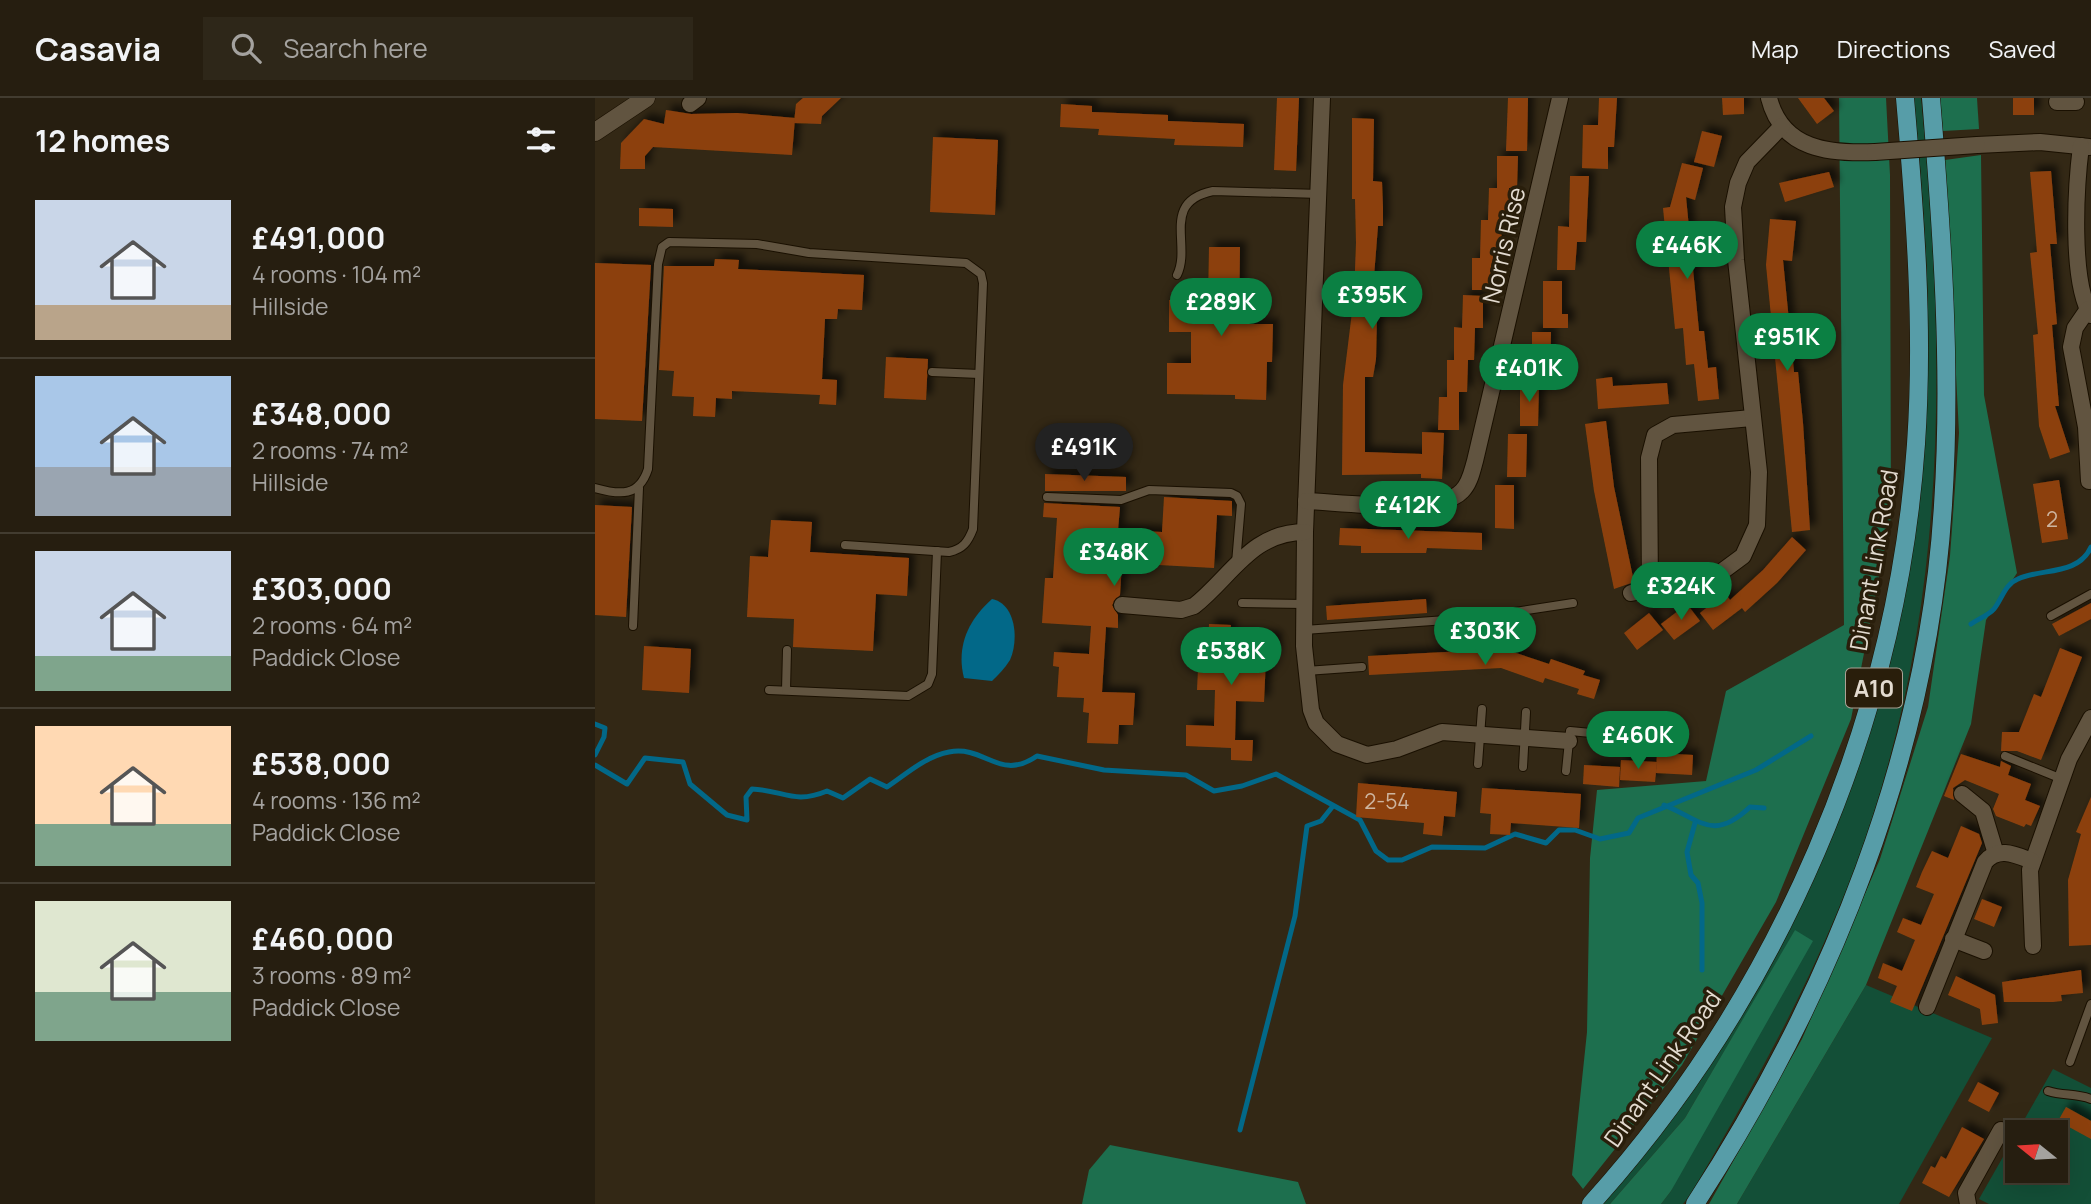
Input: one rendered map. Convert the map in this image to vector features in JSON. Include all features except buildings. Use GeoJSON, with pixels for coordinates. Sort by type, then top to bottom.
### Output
{"type":"FeatureCollection","features":[{"type":"Feature","properties":{"kind":"main road"},"geometry":{"type":"LineString","coordinates":[[595,132],[646,98]]}},
{"type":"Feature","properties":{"kind":"main road","name":"Dinant Link Road"},"geometry":{"type":"LineString","coordinates":[[1591,1204],[1655,1129],[1691,1078],[1786,919],[1841,788],[1873,689],[1899,571],[1916,444],[1918,299],[1905,98]]}},
{"type":"Feature","properties":{"kind":"main road","name":"A10"},"geometry":{"type":"LineString","coordinates":[[1695,1204],[1749,1116],[1837,938],[1889,796],[1920,678],[1937,572],[1947,409],[1945,298],[1931,98]]}},
{"type":"Feature","properties":{"kind":"street"},"geometry":{"type":"LineString","coordinates":[[1322,98],[1305,532],[1304,630],[1311,710],[1316,723],[1328,737],[1344,749],[1367,755],[1382,754],[1431,734],[1481,734],[1569,741]]}},
{"type":"Feature","properties":{"kind":"street","name":"Norris Rise"},"geometry":{"type":"LineString","coordinates":[[1306,501],[1416,505],[1443,501],[1463,491],[1475,461],[1560,98]]}},
{"type":"Feature","properties":{"kind":"street"},"geometry":{"type":"LineString","coordinates":[[1769,98],[1782,126],[1800,141],[1821,151],[1875,152],[2040,142],[2086,147],[2076,216],[2083,290],[2089,312],[2072,337],[2072,359],[2085,393],[2089,481]]}},
{"type":"Feature","properties":{"kind":"street"},"geometry":{"type":"LineString","coordinates":[[2057,104],[2076,102]]}},
{"type":"Feature","properties":{"kind":"street"},"geometry":{"type":"LineString","coordinates":[[1631,593],[1720,573],[1734,564],[1748,548],[1758,525],[1760,495],[1733,207],[1738,183],[1747,162],[1782,126]]}},
{"type":"Feature","properties":{"kind":"street"},"geometry":{"type":"LineString","coordinates":[[1650,590],[1649,458],[1655,435],[1673,425],[1752,418]]}},
{"type":"Feature","properties":{"kind":"street"},"geometry":{"type":"LineString","coordinates":[[1122,605],[1187,609],[1201,601],[1236,566],[1272,536],[1305,532]]}},
{"type":"Feature","properties":{"kind":"street"},"geometry":{"type":"LineString","coordinates":[[2033,946],[2028,886],[2032,861],[2076,741],[2091,718]]}},
{"type":"Feature","properties":{"kind":"street"},"geometry":{"type":"LineString","coordinates":[[1962,794],[1983,811],[1996,854]]}},
{"type":"Feature","properties":{"kind":"street"},"geometry":{"type":"LineString","coordinates":[[1927,1007],[1982,868],[1996,854],[2008,853],[2032,861]]}},
{"type":"Feature","properties":{"kind":"street"},"geometry":{"type":"LineString","coordinates":[[1954,939],[1984,951]]}},
{"type":"Feature","properties":{"kind":"street"},"geometry":{"type":"LineString","coordinates":[[1968,1204],[1966,1193],[2001,1130]]}},
{"type":"Feature","properties":{"kind":"lane"},"geometry":{"type":"LineString","coordinates":[[1177,275],[1182,258],[1178,238],[1180,220],[1198,196],[1213,191],[1320,194]]}},
{"type":"Feature","properties":{"kind":"lane"},"geometry":{"type":"LineString","coordinates":[[633,626],[639,488],[648,469],[658,264],[662,247],[669,242],[757,244],[809,253],[966,263],[981,274],[983,284],[973,528],[964,546],[949,552],[845,545]]}},
{"type":"Feature","properties":{"kind":"lane"},"geometry":{"type":"LineString","coordinates":[[932,372],[979,374]]}},
{"type":"Feature","properties":{"kind":"lane"},"geometry":{"type":"LineString","coordinates":[[595,488],[623,494],[639,488]]}},
{"type":"Feature","properties":{"kind":"lane"},"geometry":{"type":"LineString","coordinates":[[1047,497],[1121,500],[1149,490],[1231,493],[1237,496],[1241,504],[1236,566]]}},
{"type":"Feature","properties":{"kind":"lane"},"geometry":{"type":"LineString","coordinates":[[769,690],[900,696],[915,693],[928,684],[932,674],[937,551]]}},
{"type":"Feature","properties":{"kind":"lane"},"geometry":{"type":"LineString","coordinates":[[2051,616],[2091,594]]}},
{"type":"Feature","properties":{"kind":"lane"},"geometry":{"type":"LineString","coordinates":[[1242,603],[1304,604]]}},
{"type":"Feature","properties":{"kind":"lane"},"geometry":{"type":"LineString","coordinates":[[1304,630],[1475,618],[1573,603]]}},
{"type":"Feature","properties":{"kind":"lane"},"geometry":{"type":"LineString","coordinates":[[786,690],[787,650]]}},
{"type":"Feature","properties":{"kind":"lane"},"geometry":{"type":"LineString","coordinates":[[1306,671],[1362,667]]}},
{"type":"Feature","properties":{"kind":"lane"},"geometry":{"type":"LineString","coordinates":[[1478,764],[1482,709]]}},
{"type":"Feature","properties":{"kind":"lane"},"geometry":{"type":"LineString","coordinates":[[1523,767],[1526,712]]}},
{"type":"Feature","properties":{"kind":"lane"},"geometry":{"type":"LineString","coordinates":[[1566,771],[1570,732],[1612,734]]}},
{"type":"Feature","properties":{"kind":"lane"},"geometry":{"type":"LineString","coordinates":[[2005,756],[2062,779]]}},
{"type":"Feature","properties":{"kind":"lane"},"geometry":{"type":"LineString","coordinates":[[2070,1062],[2091,1004]]}},
{"type":"Feature","properties":{"kind":"lane"},"geometry":{"type":"LineString","coordinates":[[2048,1091],[2063,1095],[2075,1093],[2091,1099]]}},
{"type":"Feature","properties":{"kind":"green space"},"geometry":{"type":"Polygon","coordinates":[[[1839,98],[1886,98],[1890,175],[1891,517],[1851,719],[1776,902],[1682,1065],[1583,1189],[1572,1175],[1587,1032],[1590,858],[1597,790],[1706,781],[1726,691],[1844,625],[1839,98]]]}},
{"type":"Feature","properties":{"kind":"green space"},"geometry":{"type":"Polygon","coordinates":[[[1914,98],[1921,98],[1929,189],[1936,370],[1935,460],[1928,549],[1916,638],[1898,726],[1873,815],[1837,913],[1816,961],[1769,1055],[1692,1192],[1683,1204],[1661,1204],[1671,1191],[1795,931],[1685,1118],[1610,1204],[1603,1204],[1669,1122],[1728,1036],[1780,946],[1824,852],[1861,755],[1890,655],[1911,553],[1927,405],[1927,274],[1914,98]]]}},
{"type":"Feature","properties":{"kind":"green space"},"geometry":{"type":"Polygon","coordinates":[[[1940,98],[1977,98],[1979,129],[1943,131],[1940,98]]]}},
{"type":"Feature","properties":{"kind":"green space"},"geometry":{"type":"Polygon","coordinates":[[[1981,155],[1984,395],[2017,573],[1986,620],[1971,724],[1866,985],[1737,1204],[1709,1204],[1802,1039],[1880,859],[1928,707],[1950,556],[1959,433],[1945,160],[1981,155]]]}},
{"type":"Feature","properties":{"kind":"green space"},"geometry":{"type":"Polygon","coordinates":[[[1795,930],[1813,941],[1671,1191],[1661,1204],[1610,1204],[1685,1118],[1795,930]]]}},
{"type":"Feature","properties":{"kind":"green space"},"geometry":{"type":"Polygon","coordinates":[[[1866,985],[1992,1038],[1899,1204],[1737,1204],[1866,985]]]}},
{"type":"Feature","properties":{"kind":"green space"},"geometry":{"type":"Polygon","coordinates":[[[2053,1069],[2091,1088],[2091,1204],[1989,1204],[1979,1199],[2005,1153],[2005,1183],[2069,1183],[2069,1120],[2024,1120],[2053,1069]]]}},
{"type":"Feature","properties":{"kind":"green space"},"geometry":{"type":"Polygon","coordinates":[[[1110,1145],[1298,1182],[1306,1204],[1082,1204],[1089,1170],[1110,1145]]]}},
{"type":"Feature","properties":{"kind":"water"},"geometry":{"type":"Polygon","coordinates":[[[992,599],[1000,602],[1011,615],[1015,633],[1013,652],[1010,660],[992,681],[964,678],[962,656],[966,635],[976,616],[992,599]]]}},
{"type":"Feature","properties":{"kind":"waterway"},"geometry":{"type":"LineString","coordinates":[[1971,624],[1992,611],[2014,581],[2068,567],[2077,563],[2091,547]]}},
{"type":"Feature","properties":{"kind":"waterway"},"geometry":{"type":"LineString","coordinates":[[595,724],[605,728],[604,737],[595,755]]}},
{"type":"Feature","properties":{"kind":"waterway"},"geometry":{"type":"LineString","coordinates":[[595,765],[627,784],[645,758],[683,762],[690,784],[727,815],[747,820],[746,797],[752,789],[797,797],[827,791],[843,798],[870,779],[887,787],[924,762],[949,752],[973,753],[1012,765],[1024,763],[1037,756],[1104,770],[1186,775],[1214,791],[1242,786],[1276,774],[1360,820],[1376,851],[1388,860],[1402,860],[1432,847],[1485,848],[1515,834],[1546,843],[1559,830],[1575,830],[1600,839],[1629,833],[1638,818],[1756,770],[1811,736]]}},
{"type":"Feature","properties":{"kind":"waterway"},"geometry":{"type":"LineString","coordinates":[[1664,805],[1707,825],[1716,826],[1737,818],[1750,807],[1764,808]]}},
{"type":"Feature","properties":{"kind":"waterway"},"geometry":{"type":"LineString","coordinates":[[1240,1130],[1295,916],[1307,826],[1321,821],[1333,806]]}},
{"type":"Feature","properties":{"kind":"waterway"},"geometry":{"type":"LineString","coordinates":[[1695,823],[1687,852],[1691,875],[1698,883],[1702,903],[1702,970]]}}]}
